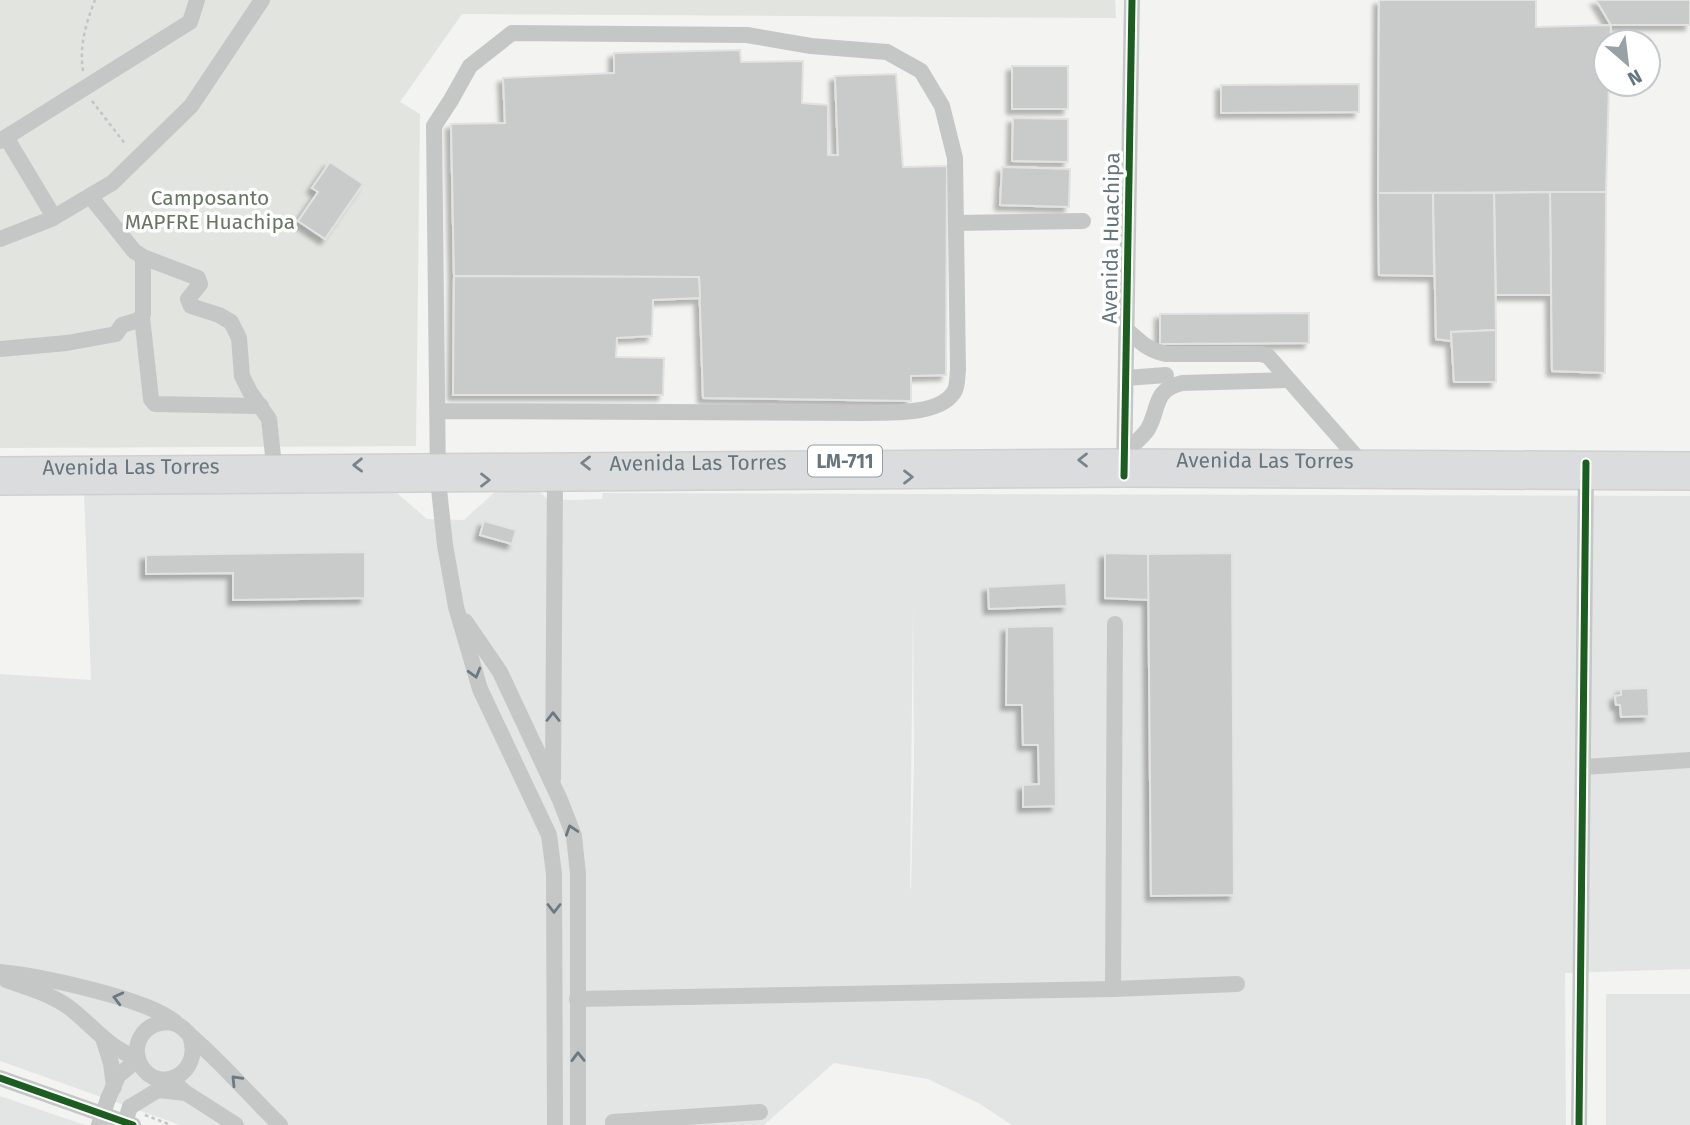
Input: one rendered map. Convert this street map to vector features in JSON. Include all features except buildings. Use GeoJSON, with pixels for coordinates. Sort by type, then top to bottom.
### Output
{"type":"FeatureCollection","features":[{"type":"Feature","properties":{"kind":"main road","name":"Avenida Las Torres"},"geometry":{"type":"LineString","coordinates":[[0,484],[438,472],[1360,461],[1586,471],[1690,479]]}},
{"type":"Feature","properties":{"kind":"main road","name":"Avenida Las Torres"},"geometry":{"type":"LineString","coordinates":[[0,468],[274,465],[555,479],[1124,463],[1586,471],[1690,463]]}},
{"type":"Feature","properties":{"kind":"street"},"geometry":{"type":"LineString","coordinates":[[54,217],[3,139],[190,22],[197,0]]}},
{"type":"Feature","properties":{"kind":"street"},"geometry":{"type":"LineString","coordinates":[[0,239],[54,217],[112,183],[191,106],[262,0]]}},
{"type":"Feature","properties":{"kind":"street","name":"Avenida Huachipa"},"geometry":{"type":"LineString","coordinates":[[1124,463],[1132,0]]}},
{"type":"Feature","properties":{"kind":"street"},"geometry":{"type":"LineString","coordinates":[[438,411],[864,413],[923,410],[945,403],[956,390],[958,370],[955,158],[942,106],[921,71],[887,52],[811,46],[747,35],[512,33],[470,66],[433,126],[438,472],[445,545],[456,607],[480,689],[549,835],[554,874],[555,1125]]}},
{"type":"Feature","properties":{"kind":"street"},"geometry":{"type":"LineString","coordinates":[[90,196],[134,250],[143,257],[198,278],[200,284],[188,303],[231,322],[239,338],[242,376],[269,419],[274,465]]}},
{"type":"Feature","properties":{"kind":"street"},"geometry":{"type":"LineString","coordinates":[[956,223],[1083,221]]}},
{"type":"Feature","properties":{"kind":"street"},"geometry":{"type":"LineString","coordinates":[[143,257],[142,317],[151,399],[155,404],[261,406]]}},
{"type":"Feature","properties":{"kind":"street"},"geometry":{"type":"LineString","coordinates":[[0,349],[114,335],[122,325],[142,317]]}},
{"type":"Feature","properties":{"kind":"street"},"geometry":{"type":"LineString","coordinates":[[1127,330],[1155,352],[1261,354],[1274,362],[1360,461]]}},
{"type":"Feature","properties":{"kind":"street"},"geometry":{"type":"LineString","coordinates":[[1124,463],[1147,429],[1166,382],[1167,354]]}},
{"type":"Feature","properties":{"kind":"street"},"geometry":{"type":"LineString","coordinates":[[1126,378],[1182,383],[1287,380]]}},
{"type":"Feature","properties":{"kind":"street"},"geometry":{"type":"LineString","coordinates":[[1579,1125],[1586,471]]}},
{"type":"Feature","properties":{"kind":"street"},"geometry":{"type":"LineString","coordinates":[[553,785],[555,479]]}},
{"type":"Feature","properties":{"kind":"street"},"geometry":{"type":"LineString","coordinates":[[456,607],[499,672],[553,785],[574,836],[578,874],[578,1125]]}},
{"type":"Feature","properties":{"kind":"street"},"geometry":{"type":"LineString","coordinates":[[1113,989],[1115,624]]}},
{"type":"Feature","properties":{"kind":"street"},"geometry":{"type":"LineString","coordinates":[[1584,767],[1690,760]]}},
{"type":"Feature","properties":{"kind":"street"},"geometry":{"type":"LineString","coordinates":[[0,972],[25,975],[130,1001],[166,1014],[204,1047],[279,1125]]}},
{"type":"Feature","properties":{"kind":"street"},"geometry":{"type":"LineString","coordinates":[[0,978],[40,991],[65,1005],[103,1038],[126,1054],[138,1058]]}},
{"type":"Feature","properties":{"kind":"street"},"geometry":{"type":"LineString","coordinates":[[577,999],[1113,989],[1237,984]]}},
{"type":"Feature","properties":{"kind":"street"},"geometry":{"type":"LineString","coordinates":[[124,1125],[130,1107],[165,1083],[179,1076],[191,1063],[194,1054],[185,1031],[169,1022],[148,1028],[141,1037],[137,1047],[138,1058],[146,1072],[165,1083],[186,1093],[236,1125]]}},
{"type":"Feature","properties":{"kind":"street"},"geometry":{"type":"LineString","coordinates":[[103,1038],[111,1063],[111,1093]]}},
{"type":"Feature","properties":{"kind":"street"},"geometry":{"type":"LineString","coordinates":[[99,1125],[118,1076],[138,1058]]}},
{"type":"Feature","properties":{"kind":"street"},"geometry":{"type":"LineString","coordinates":[[0,1078],[133,1125]]}},
{"type":"Feature","properties":{"kind":"street"},"geometry":{"type":"LineString","coordinates":[[613,1125],[613,1122],[760,1112]]}},
{"type":"Feature","properties":{"kind":"shaded area"},"geometry":{"type":"Polygon","coordinates":[[[497,490],[538,491],[548,499],[573,500],[602,499],[603,493],[1690,496],[1690,969],[1565,973],[1566,1125],[1012,1125],[980,1104],[928,1079],[834,1063],[764,1125],[180,1125],[0,1061],[0,674],[91,680],[84,491],[397,493],[427,519],[464,520],[497,490]],[[913,606],[911,889],[914,762],[913,606]]]}},
{"type":"Feature","properties":{"kind":"shaded area"},"geometry":{"type":"Polygon","coordinates":[[[1606,994],[1690,994],[1690,1125],[1606,1125],[1606,994]]]}},
{"type":"Feature","properties":{"kind":"shaded area"},"geometry":{"type":"Polygon","coordinates":[[[0,1096],[73,1121],[85,1125],[0,1125],[0,1096]]]}},
{"type":"Feature","properties":{"kind":"green space","name":"Camposanto MAPFRE Huachipa"},"geometry":{"type":"Polygon","coordinates":[[[0,0],[1115,0],[1116,18],[462,14],[400,102],[420,114],[416,446],[0,448],[0,0]]]}},
{"type":"Feature","properties":{"kind":"cycle path"},"geometry":{"type":"LineString","coordinates":[[1124,476],[1132,0]]}},
{"type":"Feature","properties":{"kind":"cycle path"},"geometry":{"type":"LineString","coordinates":[[1579,1125],[1586,463]]}},
{"type":"Feature","properties":{"kind":"cycle path"},"geometry":{"type":"LineString","coordinates":[[0,1078],[133,1125]]}}]}
